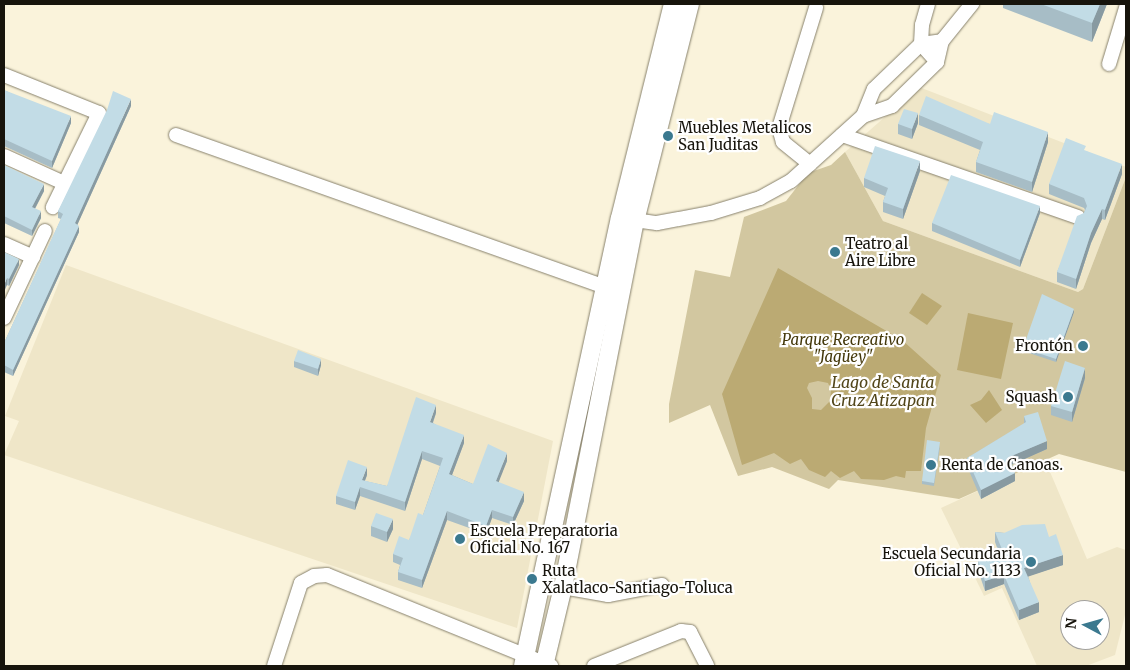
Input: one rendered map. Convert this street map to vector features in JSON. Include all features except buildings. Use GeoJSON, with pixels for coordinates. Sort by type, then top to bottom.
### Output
{"type":"FeatureCollection","features":[{"type":"Feature","properties":{"kind":"main road"},"geometry":{"type":"LineString","coordinates":[[547,665],[563,587],[628,220],[673,4]]}},
{"type":"Feature","properties":{"kind":"main road"},"geometry":{"type":"LineString","coordinates":[[524,661],[605,287],[628,220],[690,4]]}},
{"type":"Feature","properties":{"kind":"street"},"geometry":{"type":"LineString","coordinates":[[928,4],[922,25],[921,44],[937,62]]}},
{"type":"Feature","properties":{"kind":"street"},"geometry":{"type":"LineString","coordinates":[[628,220],[676,220],[760,198],[791,180],[864,116],[892,106],[937,62],[942,41],[972,4]]}},
{"type":"Feature","properties":{"kind":"street"},"geometry":{"type":"LineString","coordinates":[[810,164],[783,142],[779,128],[816,8]]}},
{"type":"Feature","properties":{"kind":"street"},"geometry":{"type":"LineString","coordinates":[[1109,64],[1126,8]]}},
{"type":"Feature","properties":{"kind":"street"},"geometry":{"type":"LineString","coordinates":[[864,116],[874,89],[921,44],[942,41]]}},
{"type":"Feature","properties":{"kind":"street"},"geometry":{"type":"LineString","coordinates":[[4,75],[99,113],[52,207]]}},
{"type":"Feature","properties":{"kind":"street"},"geometry":{"type":"LineString","coordinates":[[176,135],[605,287]]}},
{"type":"Feature","properties":{"kind":"street"},"geometry":{"type":"LineString","coordinates":[[842,135],[1078,217]]}},
{"type":"Feature","properties":{"kind":"street"},"geometry":{"type":"LineString","coordinates":[[4,156],[64,183]]}},
{"type":"Feature","properties":{"kind":"street"},"geometry":{"type":"LineString","coordinates":[[4,318],[45,231]]}},
{"type":"Feature","properties":{"kind":"street"},"geometry":{"type":"LineString","coordinates":[[4,244],[33,257]]}},
{"type":"Feature","properties":{"kind":"street"},"geometry":{"type":"LineString","coordinates":[[274,666],[302,583],[328,574],[524,661],[547,665]]}},
{"type":"Feature","properties":{"kind":"street"},"geometry":{"type":"LineString","coordinates":[[563,587],[608,595],[662,585]]}},
{"type":"Feature","properties":{"kind":"street"},"geometry":{"type":"LineString","coordinates":[[594,666],[681,631],[690,632],[707,666]]}},
{"type":"Feature","properties":{"kind":"shaded area"},"geometry":{"type":"Polygon","coordinates":[[[919,87],[1126,167],[1126,177],[1083,289],[1078,292],[883,221],[845,152],[919,87]]]}},
{"type":"Feature","properties":{"kind":"shaded area"},"geometry":{"type":"Polygon","coordinates":[[[66,265],[553,441],[517,628],[4,455],[19,421],[5,416],[66,265]]]}},
{"type":"Feature","properties":{"kind":"shaded area"},"geometry":{"type":"Polygon","coordinates":[[[1045,460],[1087,559],[1117,547],[1126,550],[1126,611],[1115,655],[1086,666],[1037,666],[1002,588],[984,596],[941,508],[1045,460]]]}},
{"type":"Feature","properties":{"kind":"green space","name":"Parque Recreativo \"Jagüey\""},"geometry":{"type":"Polygon","coordinates":[[[845,152],[883,221],[1078,292],[1083,289],[1126,177],[1126,472],[1059,454],[959,499],[838,480],[829,489],[772,467],[738,476],[710,405],[669,423],[669,404],[695,270],[730,277],[744,217],[786,201],[808,173],[831,165],[845,152]]]}},
{"type":"Feature","properties":{"kind":"water","name":"Lago de Santa Cruz Atizapan"},"geometry":{"type":"Polygon","coordinates":[[[778,268],[902,340],[941,375],[926,428],[921,471],[906,471],[905,478],[896,476],[884,480],[861,479],[854,471],[840,478],[831,471],[825,477],[809,470],[801,459],[790,464],[774,453],[742,465],[722,394],[778,268]],[[818,381],[809,383],[807,388],[812,398],[812,409],[821,410],[830,401],[831,390],[828,383],[818,381]]]}},
{"type":"Feature","properties":{"kind":"water"},"geometry":{"type":"Polygon","coordinates":[[[922,293],[942,306],[927,325],[909,313],[922,293]]]}},
{"type":"Feature","properties":{"kind":"water"},"geometry":{"type":"Polygon","coordinates":[[[968,313],[1013,323],[1001,379],[957,370],[968,313]]]}},
{"type":"Feature","properties":{"kind":"water"},"geometry":{"type":"Polygon","coordinates":[[[989,390],[1002,410],[986,423],[970,405],[981,400],[989,390]]]}},
{"type":"Feature","properties":{"kind":"place","name":"Muebles Metalicos San Juditas"},"geometry":{"type":"Point","coordinates":[668,136]}},
{"type":"Feature","properties":{"kind":"place","name":"Teatro al Aire Libre"},"geometry":{"type":"Point","coordinates":[835,252]}},
{"type":"Feature","properties":{"kind":"place","name":"Frontón"},"geometry":{"type":"Point","coordinates":[1083,346]}},
{"type":"Feature","properties":{"kind":"place","name":"Squash"},"geometry":{"type":"Point","coordinates":[1068,397]}},
{"type":"Feature","properties":{"kind":"place","name":"Renta de Canoas."},"geometry":{"type":"Point","coordinates":[931,465]}},
{"type":"Feature","properties":{"kind":"place","name":"Escuela Preparatoria Oficial No. 167"},"geometry":{"type":"Point","coordinates":[460,539]}},
{"type":"Feature","properties":{"kind":"place","name":"Escuela Secundaria Oficial No. 1133"},"geometry":{"type":"Point","coordinates":[1031,562]}},
{"type":"Feature","properties":{"kind":"place","name":"Ruta Xalatlaco-Santiago-Toluca"},"geometry":{"type":"Point","coordinates":[532,579]}}]}
